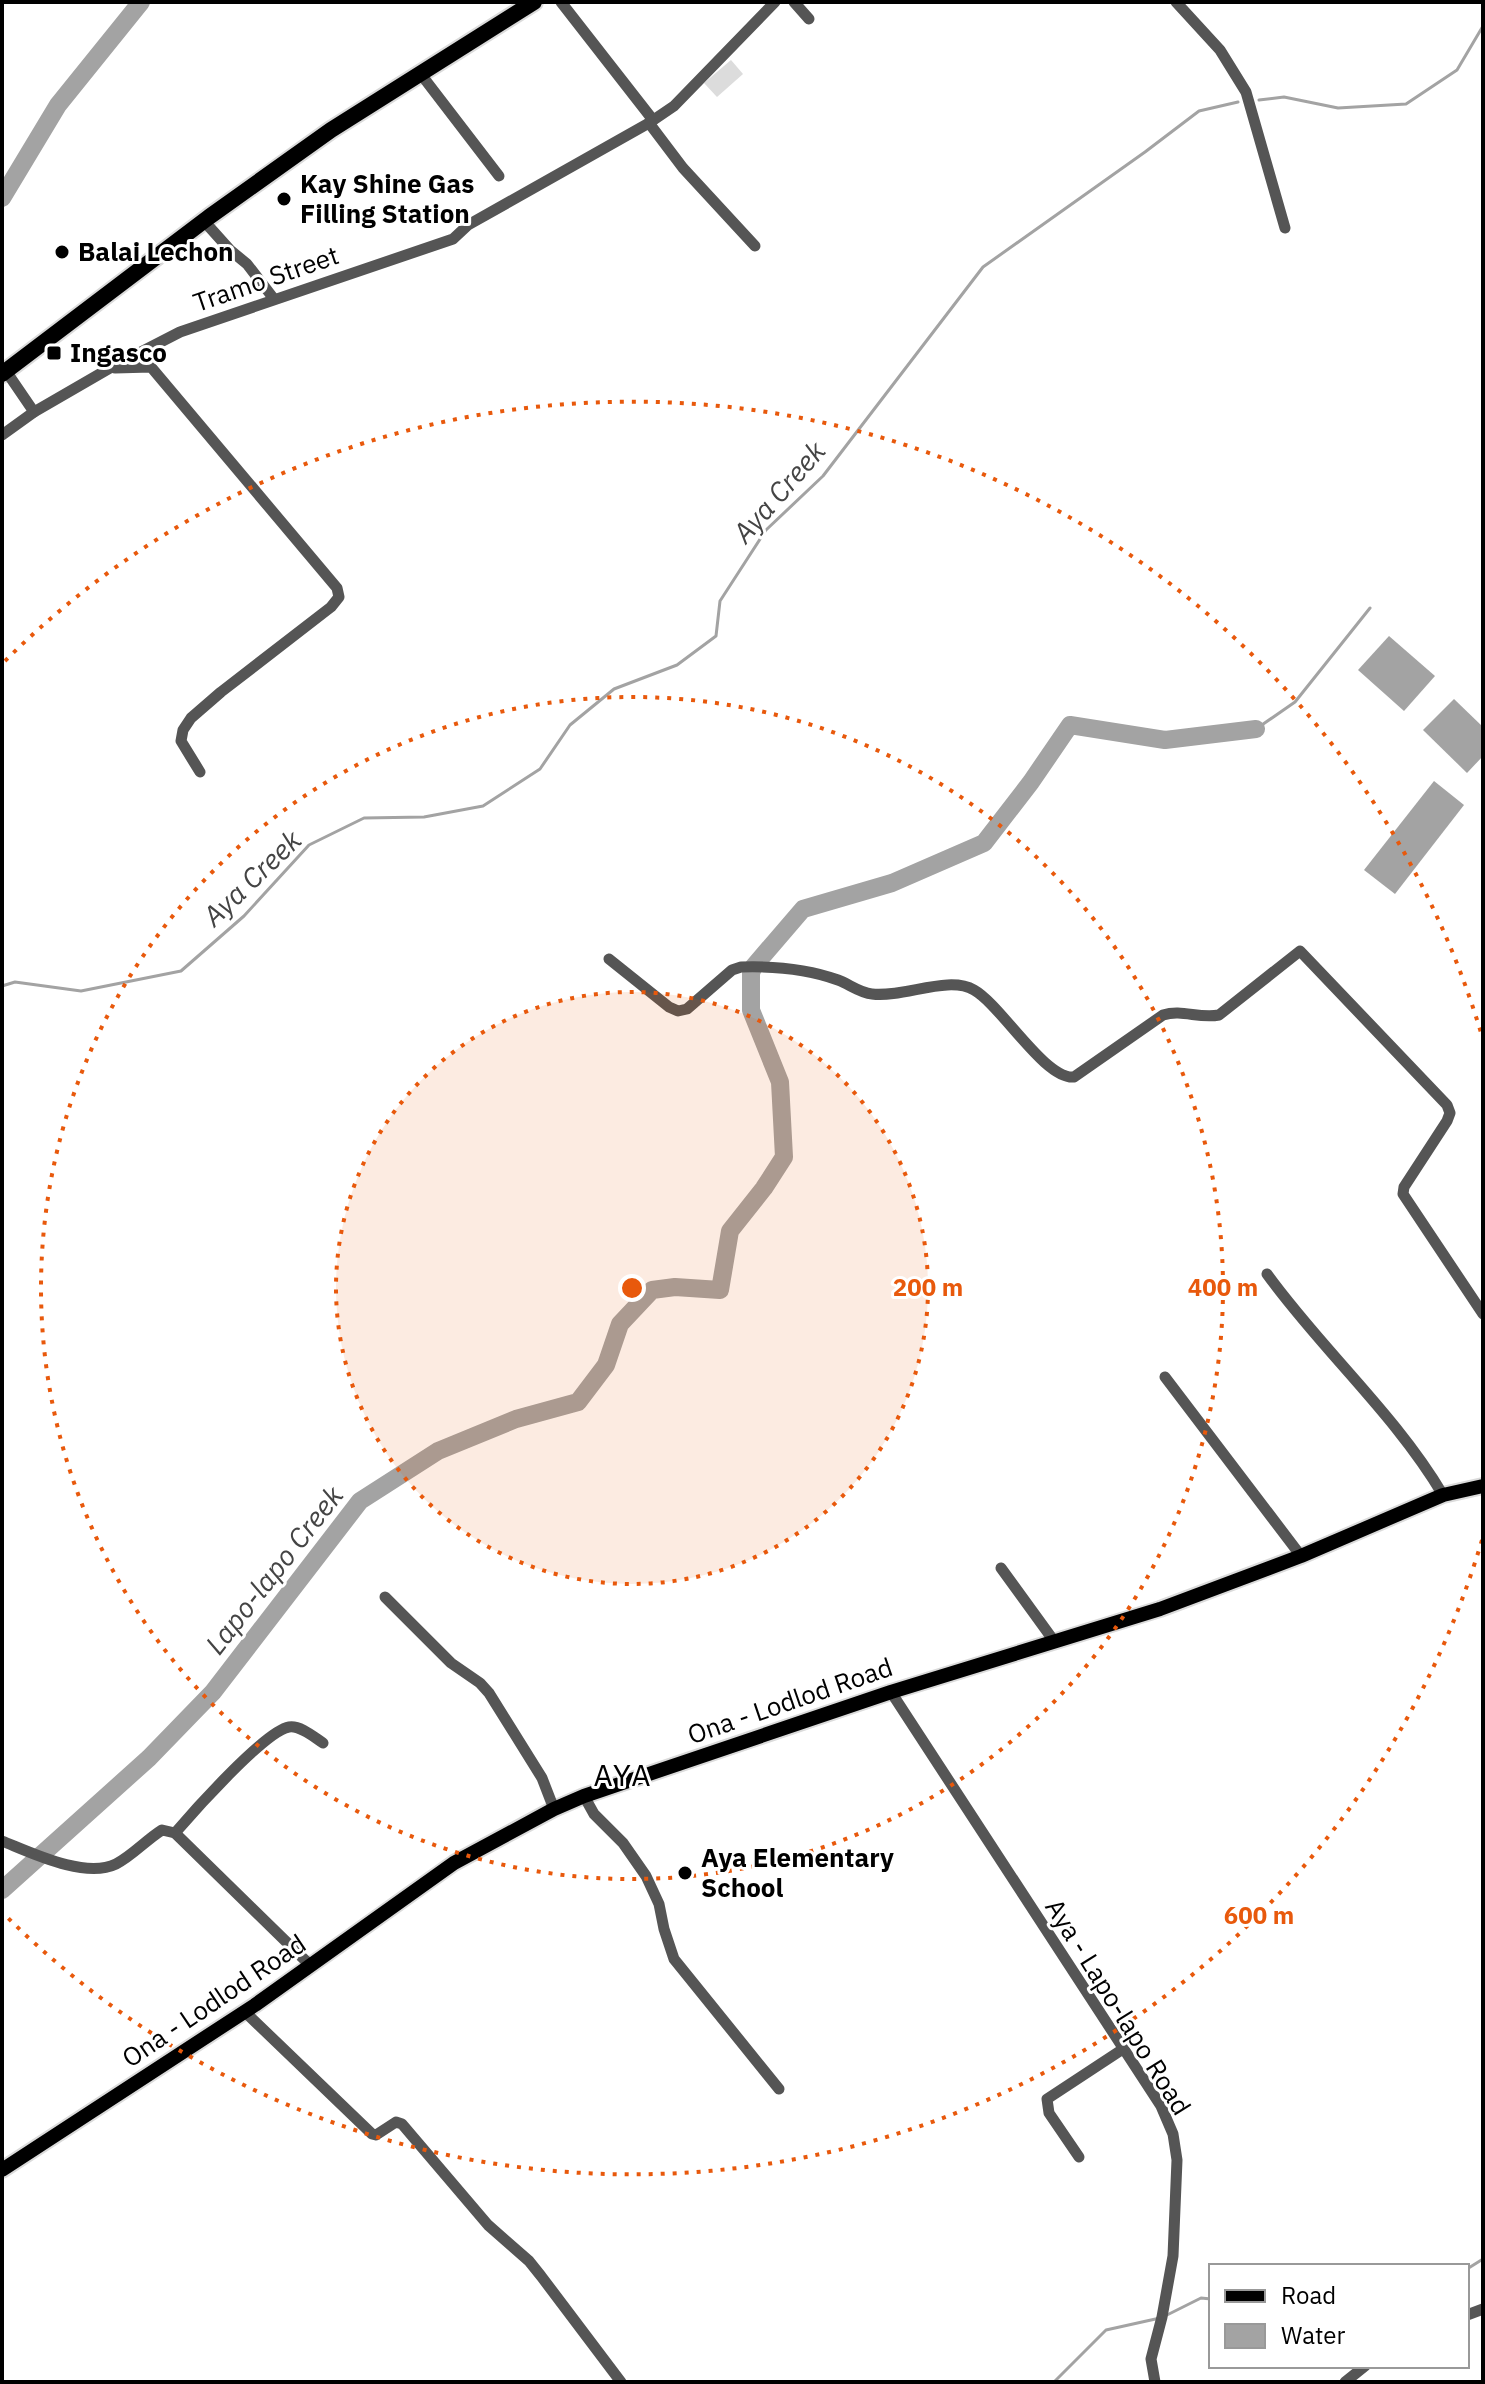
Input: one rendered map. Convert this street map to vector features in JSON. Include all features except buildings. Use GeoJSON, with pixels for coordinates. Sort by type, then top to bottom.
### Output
{"type":"FeatureCollection","features":[{"type":"Feature","properties":{"kind":"highway"},"geometry":{"type":"LineString","coordinates":[[4,372],[204,221],[340,124],[534,2]]}},
{"type":"Feature","properties":{"kind":"main road","name":"Ona - Lodlod Road"},"geometry":{"type":"LineString","coordinates":[[2,2170],[244,2011],[454,1863],[554,1809],[584,1796],[891,1692],[1160,1609],[1301,1556],[1443,1495],[1483,1486]]}},
{"type":"Feature","properties":{"kind":"street"},"geometry":{"type":"LineString","coordinates":[[561,2],[683,168],[755,246]]}},
{"type":"Feature","properties":{"kind":"street","name":"Tramo Street"},"geometry":{"type":"LineString","coordinates":[[2,435],[34,412],[110,368],[180,332],[453,239],[468,225],[674,106],[775,2]]}},
{"type":"Feature","properties":{"kind":"street"},"geometry":{"type":"LineString","coordinates":[[794,2],[809,19]]}},
{"type":"Feature","properties":{"kind":"street"},"geometry":{"type":"LineString","coordinates":[[1176,2],[1220,50],[1246,92],[1285,228]]}},
{"type":"Feature","properties":{"kind":"street"},"geometry":{"type":"LineString","coordinates":[[420,73],[499,176]]}},
{"type":"Feature","properties":{"kind":"street"},"geometry":{"type":"LineString","coordinates":[[204,221],[247,264],[274,299]]}},
{"type":"Feature","properties":{"kind":"street"},"geometry":{"type":"LineString","coordinates":[[110,368],[151,367],[337,588],[339,597],[331,607],[191,718],[183,730],[181,741],[200,772]]}},
{"type":"Feature","properties":{"kind":"street"},"geometry":{"type":"LineString","coordinates":[[4,372],[34,412]]}},
{"type":"Feature","properties":{"kind":"street"},"geometry":{"type":"LineString","coordinates":[[609,959],[678,1011],[687,1009],[732,970],[741,967],[809,972],[839,980],[869,994],[900,994],[959,984],[976,991],[1058,1074],[1074,1077],[1163,1015],[1178,1012],[1208,1017],[1219,1015],[1300,951],[1447,1105],[1450,1113],[1447,1121],[1404,1187],[1403,1194],[1483,1314]]}},
{"type":"Feature","properties":{"kind":"street"},"geometry":{"type":"LineString","coordinates":[[1267,1274],[1298,1316],[1421,1459],[1443,1495]]}},
{"type":"Feature","properties":{"kind":"street"},"geometry":{"type":"LineString","coordinates":[[1165,1377],[1301,1556]]}},
{"type":"Feature","properties":{"kind":"street"},"geometry":{"type":"LineString","coordinates":[[1001,1568],[1054,1641]]}},
{"type":"Feature","properties":{"kind":"street"},"geometry":{"type":"LineString","coordinates":[[385,1597],[451,1663],[489,1693],[542,1778],[554,1809]]}},
{"type":"Feature","properties":{"kind":"street","name":"Aya - Lapo-lapo Road"},"geometry":{"type":"LineString","coordinates":[[891,1692],[1161,2106],[1173,2134],[1177,2160],[1173,2256],[1151,2359],[1155,2382]]}},
{"type":"Feature","properties":{"kind":"street"},"geometry":{"type":"LineString","coordinates":[[175,1833],[210,1793],[275,1734],[295,1727],[323,1743]]}},
{"type":"Feature","properties":{"kind":"street"},"geometry":{"type":"LineString","coordinates":[[584,1796],[599,1820],[623,1843],[646,1876],[659,1904],[674,1959],[779,2089]]}},
{"type":"Feature","properties":{"kind":"street"},"geometry":{"type":"LineString","coordinates":[[2,1841],[50,1860],[89,1869],[116,1864],[162,1830],[175,1833],[310,1965]]}},
{"type":"Feature","properties":{"kind":"street"},"geometry":{"type":"LineString","coordinates":[[244,2011],[372,2134],[376,2135],[396,2122],[402,2124],[488,2225],[529,2261],[621,2382]]}},
{"type":"Feature","properties":{"kind":"street"},"geometry":{"type":"LineString","coordinates":[[1079,2157],[1049,2113],[1047,2099],[1123,2049]]}},
{"type":"Feature","properties":{"kind":"street"},"geometry":{"type":"LineString","coordinates":[[1345,2382],[1362,2368]]}},
{"type":"Feature","properties":{"kind":"shaded area"},"geometry":{"type":"Polygon","coordinates":[[[731,60],[743,74],[717,97],[704,83],[731,60]]]}},
{"type":"Feature","properties":{"kind":"water"},"geometry":{"type":"Polygon","coordinates":[[[1389,636],[1435,676],[1404,711],[1358,670],[1389,636]]]}},
{"type":"Feature","properties":{"kind":"water"},"geometry":{"type":"Polygon","coordinates":[[[1454,699],[1483,727],[1483,756],[1467,773],[1423,730],[1454,699]]]}},
{"type":"Feature","properties":{"kind":"water"},"geometry":{"type":"Polygon","coordinates":[[[1434,781],[1464,805],[1395,894],[1364,870],[1434,781]]]}},
{"type":"Feature","properties":{"kind":"waterway"},"geometry":{"type":"LineString","coordinates":[[2,198],[58,105],[141,2]]}},
{"type":"Feature","properties":{"kind":"waterway","name":"Aya Creek"},"geometry":{"type":"LineString","coordinates":[[1259,100],[1284,97],[1338,108],[1406,104],[1457,70],[1483,26]]}},
{"type":"Feature","properties":{"kind":"waterway","name":"Aya Creek"},"geometry":{"type":"LineString","coordinates":[[2,986],[15,982],[81,991],[181,971],[244,916],[309,845],[364,818],[424,817],[483,806],[540,769],[570,725],[614,689],[677,665],[716,636],[720,601],[766,530],[823,476],[983,267],[1199,111],[1238,102]]}},
{"type":"Feature","properties":{"kind":"waterway","name":"Lapo-lapo Creek"},"geometry":{"type":"LineString","coordinates":[[1256,729],[1295,702],[1370,608]]}},
{"type":"Feature","properties":{"kind":"waterway","name":"Lapo-lapo Creek"},"geometry":{"type":"LineString","coordinates":[[2,1890],[149,1758],[213,1692],[360,1501],[438,1451],[516,1419],[578,1402],[606,1365],[620,1324],[652,1290],[675,1287],[720,1290],[730,1231],[784,1157],[780,1082],[751,1010],[751,973],[803,909],[892,883],[984,843],[1070,725],[1165,740],[1256,729]]}},
{"type":"Feature","properties":{"kind":"waterway"},"geometry":{"type":"LineString","coordinates":[[1469,2268],[1483,2259]]}},
{"type":"Feature","properties":{"kind":"waterway"},"geometry":{"type":"LineString","coordinates":[[1167,2315],[1201,2298],[1209,2299]]}},
{"type":"Feature","properties":{"kind":"waterway"},"geometry":{"type":"LineString","coordinates":[[1054,2382],[1106,2330],[1160,2318]]}},
{"type":"Feature","properties":{"kind":"place","name":"Kay Shine Gas Filling Station"},"geometry":{"type":"Point","coordinates":[284,199]}},
{"type":"Feature","properties":{"kind":"place","name":"Balai Lechon"},"geometry":{"type":"Point","coordinates":[62,252]}},
{"type":"Feature","properties":{"kind":"place","name":"Ingasco"},"geometry":{"type":"Point","coordinates":[54,353]}},
{"type":"Feature","properties":{"kind":"place","name":"Aya Elementary School"},"geometry":{"type":"Point","coordinates":[685,1873]}},
{"type":"Feature","properties":{"kind":"district","name":"AYA"},"geometry":{"type":"Point","coordinates":[623,1776]}}]}
